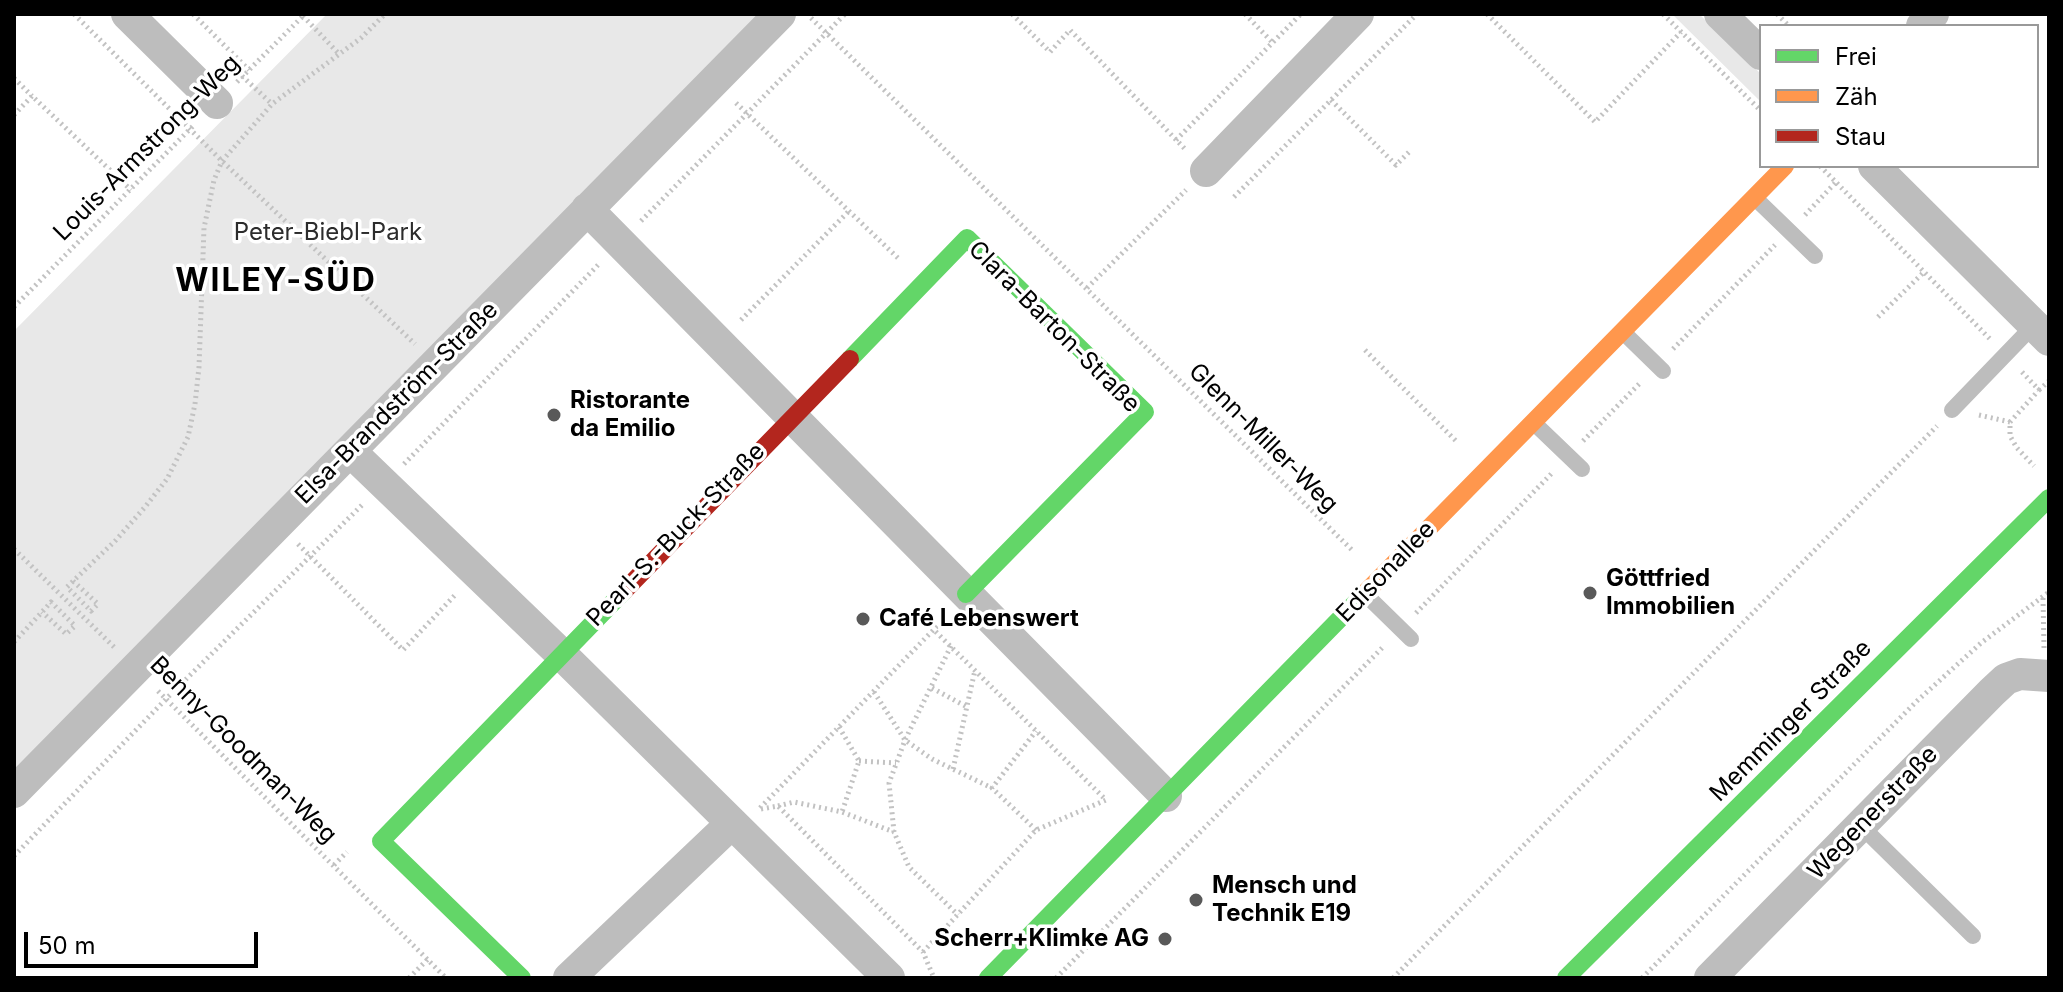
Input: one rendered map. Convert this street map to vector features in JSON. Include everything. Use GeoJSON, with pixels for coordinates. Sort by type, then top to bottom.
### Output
{"type":"FeatureCollection","features":[{"type":"Feature","properties":{"kind":"street"},"geometry":{"type":"LineString","coordinates":[[127,14],[217,103]]}},
{"type":"Feature","properties":{"kind":"street","name":"Elsa-Brandström-Straße"},"geometry":{"type":"LineString","coordinates":[[14,792],[780,14]]}},
{"type":"Feature","properties":{"kind":"street"},"geometry":{"type":"LineString","coordinates":[[1206,171],[1358,14]]}},
{"type":"Feature","properties":{"kind":"street"},"geometry":{"type":"LineString","coordinates":[[1720,14],[1759,52]]}},
{"type":"Feature","properties":{"kind":"street","name":"Edisonallee"},"geometry":{"type":"LineString","coordinates":[[988,978],[1783,168]]}},
{"type":"Feature","properties":{"kind":"street"},"geometry":{"type":"LineString","coordinates":[[1876,168],[2042,332]]}},
{"type":"Feature","properties":{"kind":"street"},"geometry":{"type":"LineString","coordinates":[[587,209],[1166,796]]}},
{"type":"Feature","properties":{"kind":"street","name":"Clara-Barton-Straße"},"geometry":{"type":"LineString","coordinates":[[791,416],[967,238],[1145,412],[966,594]]}},
{"type":"Feature","properties":{"kind":"street","name":"Pearl-S.-Buck-Straße"},"geometry":{"type":"LineString","coordinates":[[522,978],[381,841],[791,416]]}},
{"type":"Feature","properties":{"kind":"street"},"geometry":{"type":"LineString","coordinates":[[351,452],[889,978]]}},
{"type":"Feature","properties":{"kind":"street","name":"Memminger Straße"},"geometry":{"type":"LineString","coordinates":[[1566,978],[2049,498]]}},
{"type":"Feature","properties":{"kind":"street","name":"Wegenerstraße"},"geometry":{"type":"LineString","coordinates":[[1710,978],[2006,679],[2020,674],[2049,676]]}},
{"type":"Feature","properties":{"kind":"street"},"geometry":{"type":"LineString","coordinates":[[569,978],[731,824]]}},
{"type":"Feature","properties":{"kind":"lane"},"geometry":{"type":"LineString","coordinates":[[1754,197],[1815,256]]}},
{"type":"Feature","properties":{"kind":"lane"},"geometry":{"type":"LineString","coordinates":[[1622,331],[1660,368]]}},
{"type":"Feature","properties":{"kind":"lane"},"geometry":{"type":"LineString","coordinates":[[1952,410],[2005,354],[2042,332]]}},
{"type":"Feature","properties":{"kind":"lane"},"geometry":{"type":"LineString","coordinates":[[1533,422],[1582,469]]}},
{"type":"Feature","properties":{"kind":"lane"},"geometry":{"type":"LineString","coordinates":[[1365,594],[1406,634]]}},
{"type":"Feature","properties":{"kind":"lane"},"geometry":{"type":"LineString","coordinates":[[1861,826],[1973,936]]}},
{"type":"Feature","properties":{"kind":"path"},"geometry":{"type":"LineString","coordinates":[[74,14],[222,161],[435,364]]}},
{"type":"Feature","properties":{"kind":"path"},"geometry":{"type":"LineString","coordinates":[[193,14],[249,70]]}},
{"type":"Feature","properties":{"kind":"path"},"geometry":{"type":"LineString","coordinates":[[73,581],[98,604],[91,611],[67,587],[145,507],[167,479],[188,437],[199,367],[204,228],[214,180],[222,161],[272,104],[340,55],[385,14]]}},
{"type":"Feature","properties":{"kind":"path","name":"Glenn-Miller-Weg"},"geometry":{"type":"LineString","coordinates":[[807,14],[1416,613]]}},
{"type":"Feature","properties":{"kind":"path"},"geometry":{"type":"LineString","coordinates":[[14,856],[845,14]]}},
{"type":"Feature","properties":{"kind":"path"},"geometry":{"type":"LineString","coordinates":[[1012,14],[1050,52],[1070,30],[1206,171],[1087,288]]}},
{"type":"Feature","properties":{"kind":"path"},"geometry":{"type":"LineString","coordinates":[[1245,14],[1273,43]]}},
{"type":"Feature","properties":{"kind":"path"},"geometry":{"type":"LineString","coordinates":[[1176,140],[1301,14]]}},
{"type":"Feature","properties":{"kind":"path"},"geometry":{"type":"LineString","coordinates":[[1234,197],[1417,14]]}},
{"type":"Feature","properties":{"kind":"path"},"geometry":{"type":"LineString","coordinates":[[1487,14],[1595,122],[1681,32]]}},
{"type":"Feature","properties":{"kind":"path"},"geometry":{"type":"LineString","coordinates":[[1663,14],[1759,109]]}},
{"type":"Feature","properties":{"kind":"path"},"geometry":{"type":"LineString","coordinates":[[304,15],[340,55]]}},
{"type":"Feature","properties":{"kind":"path","name":"Louis-Armstrong-Weg"},"geometry":{"type":"LineString","coordinates":[[14,307],[304,15]]}},
{"type":"Feature","properties":{"kind":"path"},"geometry":{"type":"LineString","coordinates":[[242,76],[272,104]]}},
{"type":"Feature","properties":{"kind":"path"},"geometry":{"type":"LineString","coordinates":[[14,78],[131,190]]}},
{"type":"Feature","properties":{"kind":"path"},"geometry":{"type":"LineString","coordinates":[[714,81],[923,282]]}},
{"type":"Feature","properties":{"kind":"path"},"geometry":{"type":"LineString","coordinates":[[14,115],[32,96]]}},
{"type":"Feature","properties":{"kind":"path"},"geometry":{"type":"LineString","coordinates":[[1331,100],[1396,165],[1411,150]]}},
{"type":"Feature","properties":{"kind":"path"},"geometry":{"type":"LineString","coordinates":[[1822,168],[2039,390]]}},
{"type":"Feature","properties":{"kind":"path"},"geometry":{"type":"LineString","coordinates":[[1056,978],[1406,634],[1416,613],[1568,456],[1660,368],[1837,181]]}},
{"type":"Feature","properties":{"kind":"path"},"geometry":{"type":"LineString","coordinates":[[719,342],[850,210]]}},
{"type":"Feature","properties":{"kind":"path"},"geometry":{"type":"LineString","coordinates":[[1878,317],[1924,272]]}},
{"type":"Feature","properties":{"kind":"path"},"geometry":{"type":"LineString","coordinates":[[1365,350],[1456,441]]}},
{"type":"Feature","properties":{"kind":"path"},"geometry":{"type":"LineString","coordinates":[[2038,470],[2010,436],[2010,422],[2049,381]]}},
{"type":"Feature","properties":{"kind":"path"},"geometry":{"type":"LineString","coordinates":[[1393,978],[1952,410]]}},
{"type":"Feature","properties":{"kind":"path"},"geometry":{"type":"LineString","coordinates":[[278,523],[403,650],[476,573]]}},
{"type":"Feature","properties":{"kind":"path","name":"Benny-Goodman-Weg"},"geometry":{"type":"LineString","coordinates":[[14,549],[446,978]]}},
{"type":"Feature","properties":{"kind":"path"},"geometry":{"type":"LineString","coordinates":[[1642,978],[1917,701],[1981,643],[2049,592]]}},
{"type":"Feature","properties":{"kind":"path"},"geometry":{"type":"LineString","coordinates":[[894,832],[842,812],[794,802],[759,810],[966,594]]}},
{"type":"Feature","properties":{"kind":"path"},"geometry":{"type":"LineString","coordinates":[[14,642],[51,602],[75,626],[66,634],[42,612]]}},
{"type":"Feature","properties":{"kind":"path"},"geometry":{"type":"LineString","coordinates":[[923,952],[1036,830],[1106,800],[934,630]]}},
{"type":"Feature","properties":{"kind":"path"},"geometry":{"type":"LineString","coordinates":[[951,646],[905,740],[889,783],[894,832],[909,867],[958,915]]}},
{"type":"Feature","properties":{"kind":"path"},"geometry":{"type":"LineString","coordinates":[[953,769],[975,670]]}},
{"type":"Feature","properties":{"kind":"path"},"geometry":{"type":"LineString","coordinates":[[932,688],[967,707]]}},
{"type":"Feature","properties":{"kind":"path"},"geometry":{"type":"LineString","coordinates":[[874,692],[905,740],[932,759],[992,788],[1036,830]]}},
{"type":"Feature","properties":{"kind":"path"},"geometry":{"type":"LineString","coordinates":[[839,727],[859,761],[842,812]]}},
{"type":"Feature","properties":{"kind":"path"},"geometry":{"type":"LineString","coordinates":[[992,788],[1036,731]]}},
{"type":"Feature","properties":{"kind":"path"},"geometry":{"type":"LineString","coordinates":[[859,761],[896,763]]}},
{"type":"Feature","properties":{"kind":"path"},"geometry":{"type":"LineString","coordinates":[[778,806],[923,952],[934,978]]}},
{"type":"Feature","properties":{"kind":"path"},"geometry":{"type":"LineString","coordinates":[[409,978],[428,959]]}},
{"type":"Feature","properties":{"kind":"green space","name":"Peter-Biebl-Park"},"geometry":{"type":"Polygon","coordinates":[[[327,14],[759,14],[14,773],[14,331],[327,14]]]}},
{"type":"Feature","properties":{"kind":"green space"},"geometry":{"type":"Polygon","coordinates":[[[1672,14],[1699,14],[1759,72],[1759,100],[1672,14]]]}},
{"type":"Feature","properties":{"kind":"traffic: fast"},"geometry":{"type":"LineString","coordinates":[[850,359],[967,238],[1145,412],[966,594]]}},
{"type":"Feature","properties":{"kind":"traffic: fast"},"geometry":{"type":"LineString","coordinates":[[1566,978],[2049,498]]}},
{"type":"Feature","properties":{"kind":"traffic: fast"},"geometry":{"type":"LineString","coordinates":[[522,978],[381,841],[624,591]]}},
{"type":"Feature","properties":{"kind":"traffic: fast"},"geometry":{"type":"LineString","coordinates":[[988,978],[1366,592]]}},
{"type":"Feature","properties":{"kind":"traffic: slow"},"geometry":{"type":"LineString","coordinates":[[1366,592],[1783,168]]}},
{"type":"Feature","properties":{"kind":"traffic: jam"},"geometry":{"type":"LineString","coordinates":[[624,591],[850,359]]}},
{"type":"Feature","properties":{"kind":"place","name":"Ristorante da Emilio"},"geometry":{"type":"Point","coordinates":[554,415]}},
{"type":"Feature","properties":{"kind":"place","name":"Göttfried Immobilien"},"geometry":{"type":"Point","coordinates":[1590,593]}},
{"type":"Feature","properties":{"kind":"place","name":"Café Lebenswert"},"geometry":{"type":"Point","coordinates":[863,619]}},
{"type":"Feature","properties":{"kind":"place","name":"Mensch und Technik E19"},"geometry":{"type":"Point","coordinates":[1196,900]}},
{"type":"Feature","properties":{"kind":"place","name":"Scherr+Klimke AG"},"geometry":{"type":"Point","coordinates":[1165,939]}},
{"type":"Feature","properties":{"kind":"district","name":"WILEY-SÜD"},"geometry":{"type":"Point","coordinates":[276,281]}}]}
